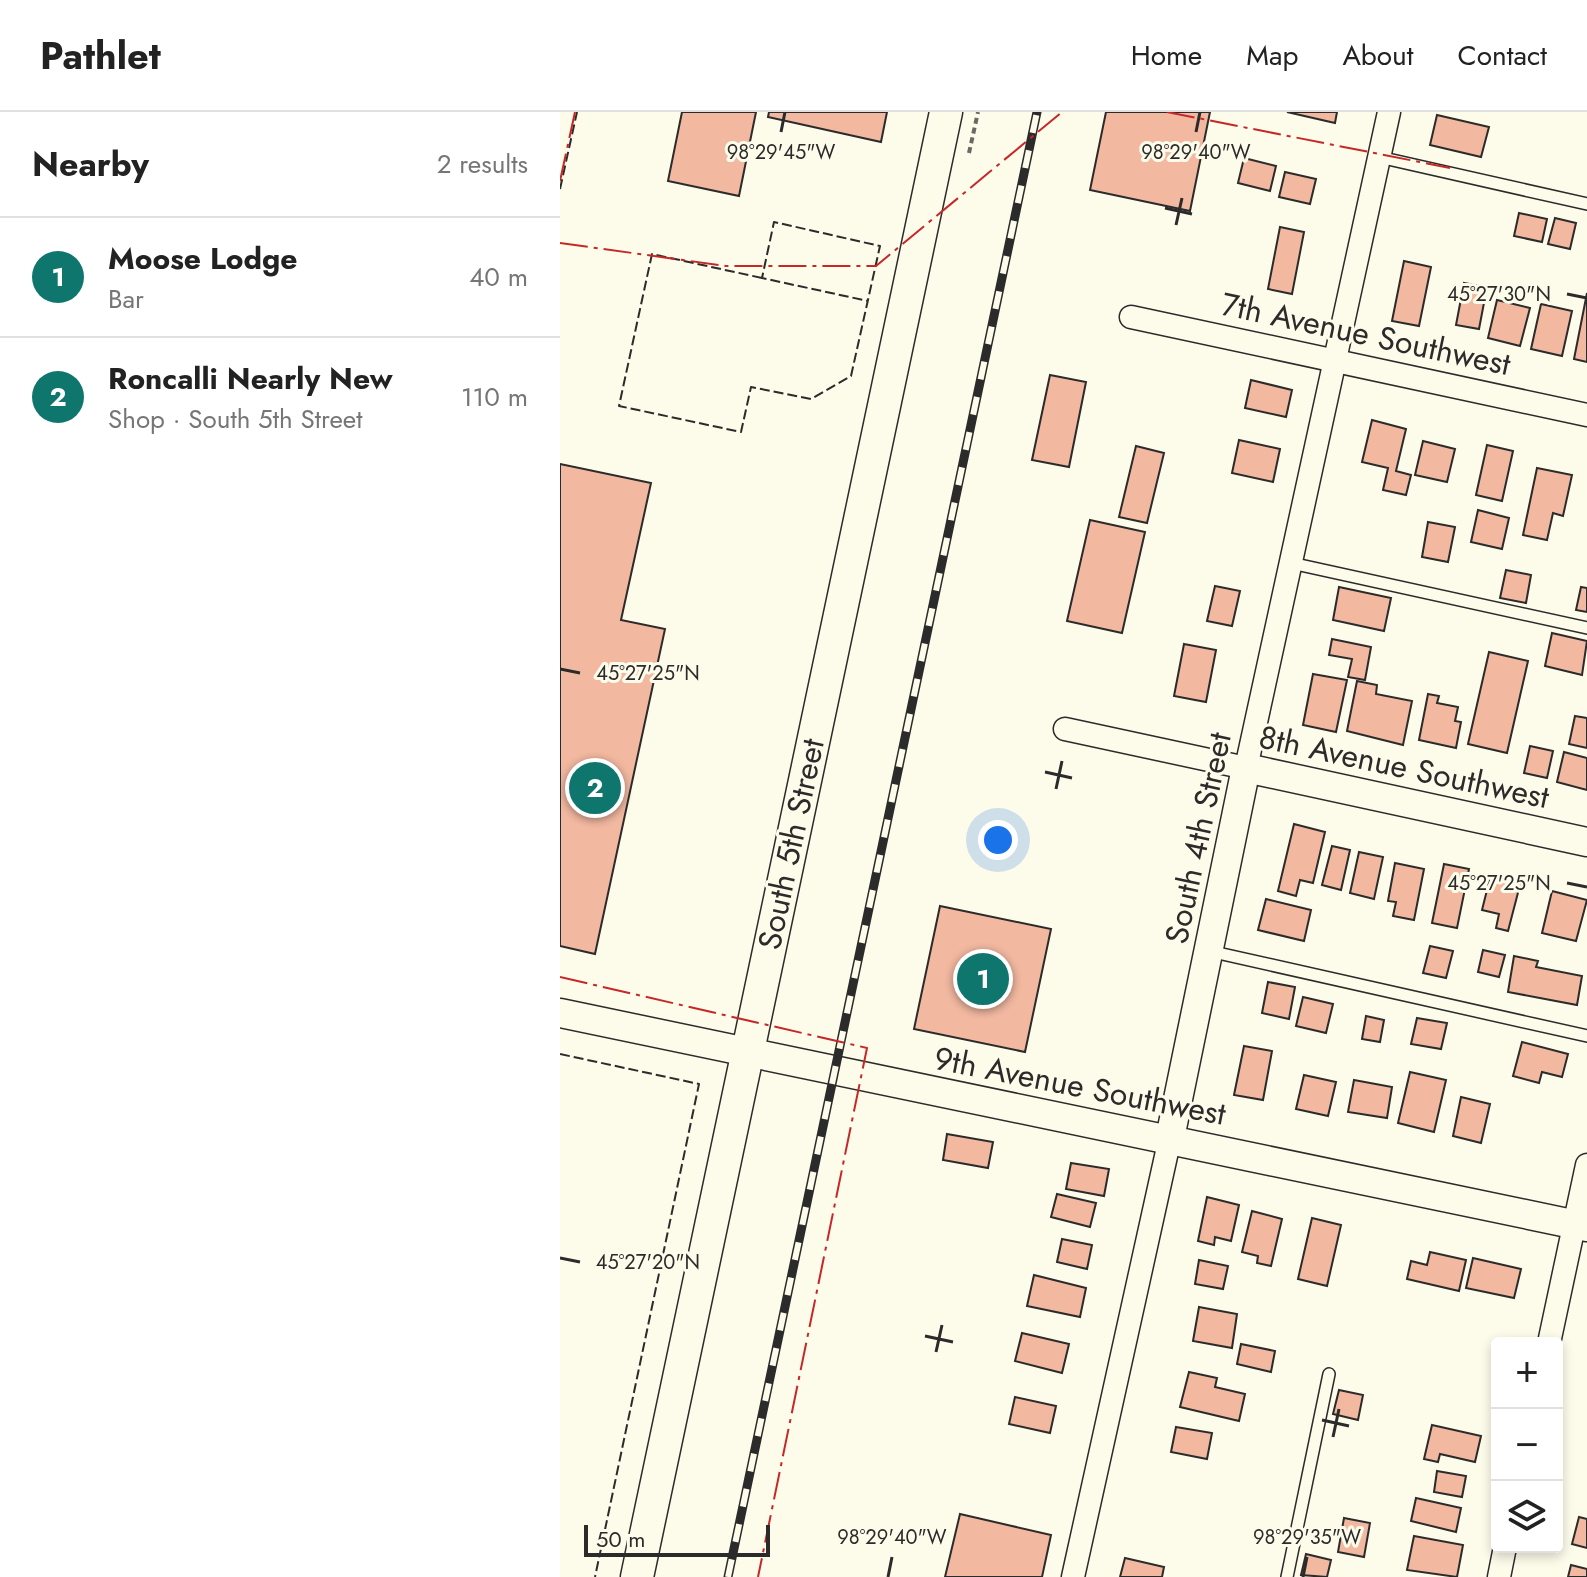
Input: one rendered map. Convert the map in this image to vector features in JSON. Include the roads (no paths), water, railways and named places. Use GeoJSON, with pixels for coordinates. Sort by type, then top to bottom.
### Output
{"type":"FeatureCollection","features":[{"type":"Feature","properties":{"kind":"main road","name":"South 5th Street"},"geometry":{"type":"LineString","coordinates":[[637,1577],[946,112]]}},
{"type":"Feature","properties":{"kind":"street","name":"South 4th Street"},"geometry":{"type":"LineString","coordinates":[[1073,1577],[1389,112]]}},
{"type":"Feature","properties":{"kind":"street","name":"7th Avenue Southwest"},"geometry":{"type":"LineString","coordinates":[[1131,317],[1587,415]]}},
{"type":"Feature","properties":{"kind":"street","name":"8th Avenue Southwest"},"geometry":{"type":"LineString","coordinates":[[1065,729],[1587,842]]}},
{"type":"Feature","properties":{"kind":"street","name":"9th Avenue Southwest"},"geometry":{"type":"LineString","coordinates":[[560,1013],[1580,1225]]}},
{"type":"Feature","properties":{"kind":"street"},"geometry":{"type":"LineString","coordinates":[[1551,1337],[1580,1225],[1587,1165]]}},
{"type":"Feature","properties":{"kind":"street"},"geometry":{"type":"LineString","coordinates":[[1499,1577],[1504,1553]]}},
{"type":"Feature","properties":{"kind":"lane"},"geometry":{"type":"LineString","coordinates":[[1379,157],[1587,204]]}},
{"type":"Feature","properties":{"kind":"lane"},"geometry":{"type":"LineString","coordinates":[[1291,563],[1587,628]]}},
{"type":"Feature","properties":{"kind":"lane"},"geometry":{"type":"LineString","coordinates":[[1209,951],[1587,1036]]}},
{"type":"Feature","properties":{"kind":"lane"},"geometry":{"type":"LineString","coordinates":[[1287,1577],[1329,1374]]}},
{"type":"Feature","properties":{"kind":"railway"},"geometry":{"type":"LineString","coordinates":[[728,1577],[1037,112]]}},
{"type":"Feature","properties":{"kind":"place","name":"Roncalli Nearly New"},"geometry":{"type":"Point","coordinates":[595,788]}},
{"type":"Feature","properties":{"kind":"place","name":"Moose Lodge"},"geometry":{"type":"Point","coordinates":[983,979]}}]}
